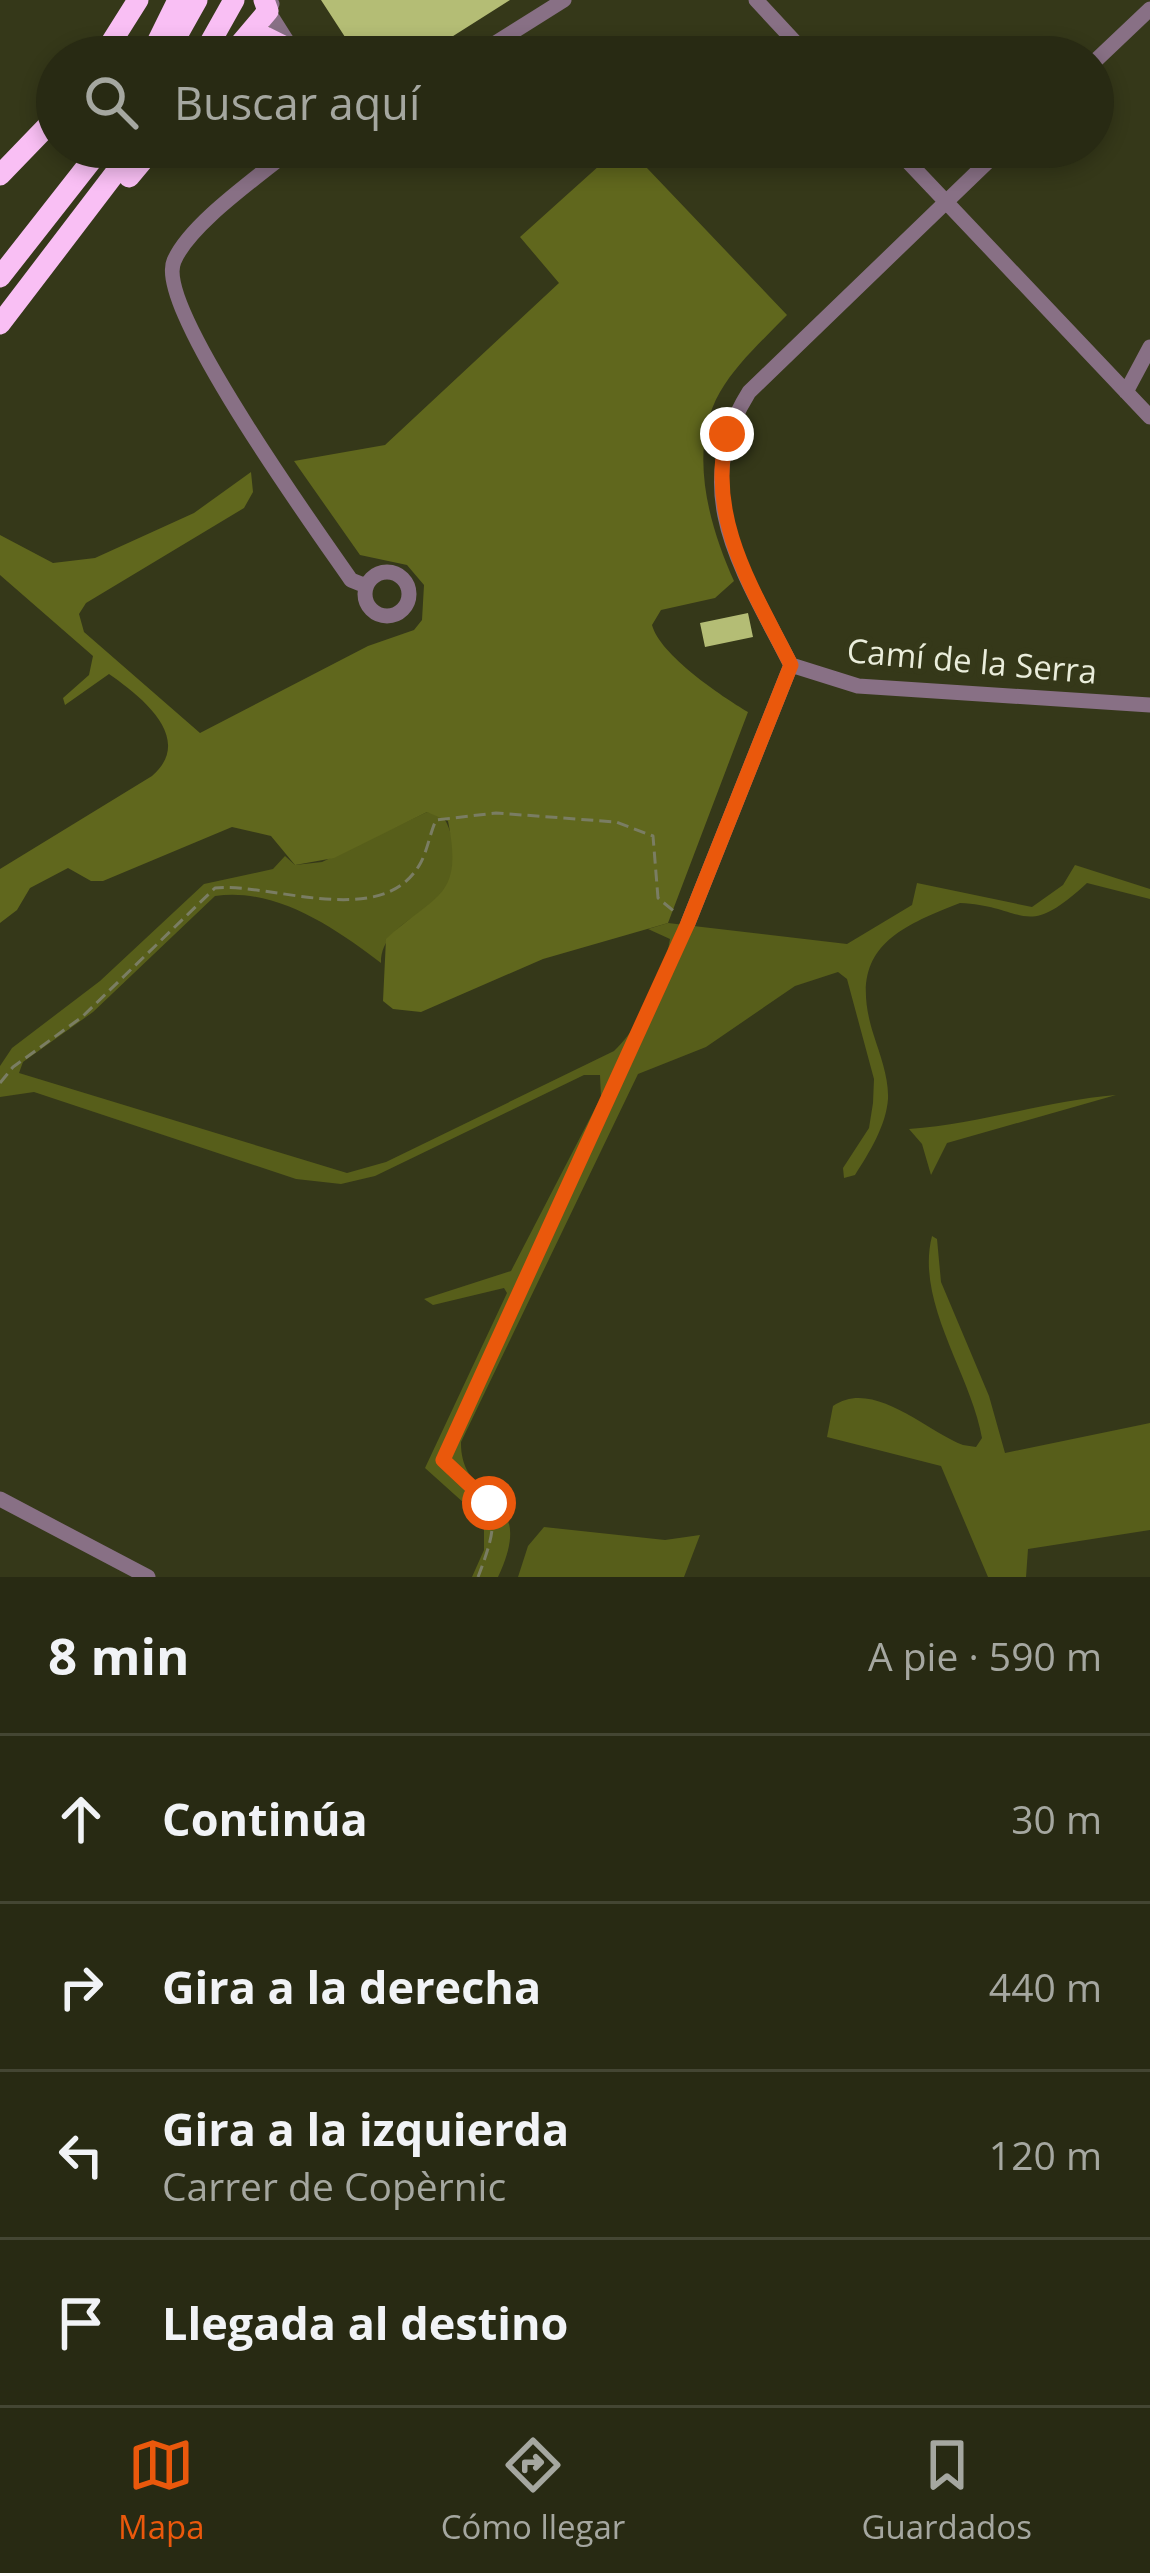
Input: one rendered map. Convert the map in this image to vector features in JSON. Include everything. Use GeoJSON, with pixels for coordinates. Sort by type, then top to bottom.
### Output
{"type":"FeatureCollection","features":[{"type":"Feature","properties":{"kind":"highway"},"geometry":{"type":"LineString","coordinates":[[115,36],[138,0]]}},
{"type":"Feature","properties":{"kind":"highway"},"geometry":{"type":"LineString","coordinates":[[160,36],[178,0]]}},
{"type":"Feature","properties":{"kind":"highway"},"geometry":{"type":"LineString","coordinates":[[177,36],[197,0]]}},
{"type":"Feature","properties":{"kind":"highway"},"geometry":{"type":"LineString","coordinates":[[198,36],[218,0]]}},
{"type":"Feature","properties":{"kind":"highway"},"geometry":{"type":"LineString","coordinates":[[214,36],[234,0]]}},
{"type":"Feature","properties":{"kind":"highway"},"geometry":{"type":"LineString","coordinates":[[245,36],[269,4]]}},
{"type":"Feature","properties":{"kind":"highway"},"geometry":{"type":"LineString","coordinates":[[0,176],[36,138]]}},
{"type":"Feature","properties":{"kind":"highway"},"geometry":{"type":"LineString","coordinates":[[0,277],[86,168]]}},
{"type":"Feature","properties":{"kind":"highway"},"geometry":{"type":"LineString","coordinates":[[0,324],[119,168]]}},
{"type":"Feature","properties":{"kind":"highway"},"geometry":{"type":"LineString","coordinates":[[76,226],[133,168]]}},
{"type":"Feature","properties":{"kind":"street"},"geometry":{"type":"LineString","coordinates":[[507,36],[564,0]]}},
{"type":"Feature","properties":{"kind":"street"},"geometry":{"type":"LineString","coordinates":[[756,0],[789,36]]}},
{"type":"Feature","properties":{"kind":"street"},"geometry":{"type":"LineString","coordinates":[[269,4],[286,36]]}},
{"type":"Feature","properties":{"kind":"street"},"geometry":{"type":"LineString","coordinates":[[1114,43],[1150,9]]}},
{"type":"Feature","properties":{"kind":"street"},"geometry":{"type":"LineString","coordinates":[[270,168],[189,239],[174,260],[171,289],[253,435],[351,580],[366,586]]}},
{"type":"Feature","properties":{"kind":"street"},"geometry":{"type":"LineString","coordinates":[[914,168],[1150,417]]}},
{"type":"Feature","properties":{"kind":"street"},"geometry":{"type":"LineString","coordinates":[[688,923],[791,665],[725,526],[718,480],[727,434],[749,392],[982,168]]}},
{"type":"Feature","properties":{"kind":"street"},"geometry":{"type":"LineString","coordinates":[[1126,392],[1150,347]]}},
{"type":"Feature","properties":{"kind":"street","name":"Camí de la Serra"},"geometry":{"type":"LineString","coordinates":[[791,665],[858,686],[1150,705]]}},
{"type":"Feature","properties":{"kind":"street"},"geometry":{"type":"LineString","coordinates":[[0,1499],[148,1577]]}},
{"type":"Feature","properties":{"kind":"path"},"geometry":{"type":"LineString","coordinates":[[0,1083],[13,1067],[82,1018],[215,887],[239,885],[285,898],[362,900],[404,881],[421,864],[436,820],[496,813],[531,820],[616,823],[653,836],[658,898],[688,923],[443,1460],[489,1503],[496,1531],[478,1577]]}},
{"type":"Feature","properties":{"kind":"green space"},"geometry":{"type":"Polygon","coordinates":[[[597,168],[647,168],[787,315],[727,381],[710,414],[705,438],[703,462],[710,512],[734,581],[715,598],[661,610],[652,625],[679,661],[748,712],[668,923],[543,959],[421,1012],[393,1009],[383,1001],[386,939],[441,892],[452,866],[448,821],[427,812],[334,858],[295,865],[271,836],[232,827],[103,881],[91,881],[68,868],[30,888],[17,910],[0,923],[0,869],[152,776],[164,762],[168,747],[166,733],[147,705],[109,674],[65,705],[63,698],[89,675],[93,656],[0,575],[0,535],[53,563],[95,558],[194,513],[251,472],[253,492],[244,508],[86,603],[79,614],[84,632],[200,733],[368,646],[414,630],[422,620],[424,585],[407,565],[360,555],[294,461],[385,445],[559,283],[520,237],[597,168]]]}},
{"type":"Feature","properties":{"kind":"green space"},"geometry":{"type":"Polygon","coordinates":[[[427,812],[440,815],[449,829],[455,860],[451,880],[396,931],[385,945],[381,963],[324,924],[282,904],[238,895],[215,896],[93,1012],[23,1062],[19,1073],[347,1173],[386,1162],[614,1051],[642,1014],[667,953],[670,939],[648,929],[668,923],[847,944],[912,905],[917,883],[1032,907],[1063,885],[1075,865],[1150,889],[1150,899],[1087,883],[1037,916],[960,903],[913,924],[881,948],[866,984],[867,1008],[886,1075],[887,1109],[855,1175],[844,1178],[843,1168],[869,1128],[874,1079],[847,979],[838,972],[795,986],[706,1047],[638,1074],[461,1442],[472,1478],[495,1501],[510,1528],[498,1577],[472,1577],[484,1550],[484,1521],[425,1468],[507,1293],[504,1288],[433,1305],[424,1299],[511,1271],[601,1097],[600,1075],[584,1075],[375,1176],[341,1184],[296,1179],[34,1092],[0,1097],[0,1066],[12,1048],[100,981],[204,884],[273,869],[285,856],[295,865],[322,862],[427,812]]]}},
{"type":"Feature","properties":{"kind":"green space"},"geometry":{"type":"Polygon","coordinates":[[[1116,1095],[947,1143],[931,1175],[922,1144],[909,1129],[1064,1102],[1116,1095]]]}},
{"type":"Feature","properties":{"kind":"green space"},"geometry":{"type":"Polygon","coordinates":[[[932,1236],[937,1239],[941,1282],[989,1396],[1005,1453],[1150,1423],[1150,1530],[1028,1549],[1026,1577],[988,1577],[941,1466],[827,1437],[833,1406],[865,1398],[899,1410],[963,1445],[976,1447],[982,1438],[937,1312],[929,1261],[932,1236]]]}},
{"type":"Feature","properties":{"kind":"green space"},"geometry":{"type":"Polygon","coordinates":[[[544,1527],[665,1540],[700,1535],[684,1577],[518,1577],[528,1546],[544,1527]]]}},
{"type":"Feature","properties":{"kind":"building"},"geometry":{"type":"Polygon","coordinates":[[[321,0],[510,0],[453,36],[344,36],[321,0]]]}},
{"type":"Feature","properties":{"kind":"building"},"geometry":{"type":"Polygon","coordinates":[[[748,613],[753,637],[705,647],[700,623],[748,613]]]}},
{"type":"Feature","properties":{"kind":"route"},"geometry":{"type":"LineString","coordinates":[[489,1503],[443,1460],[688,923],[791,665],[725,526],[718,480],[727,434]]}}]}
